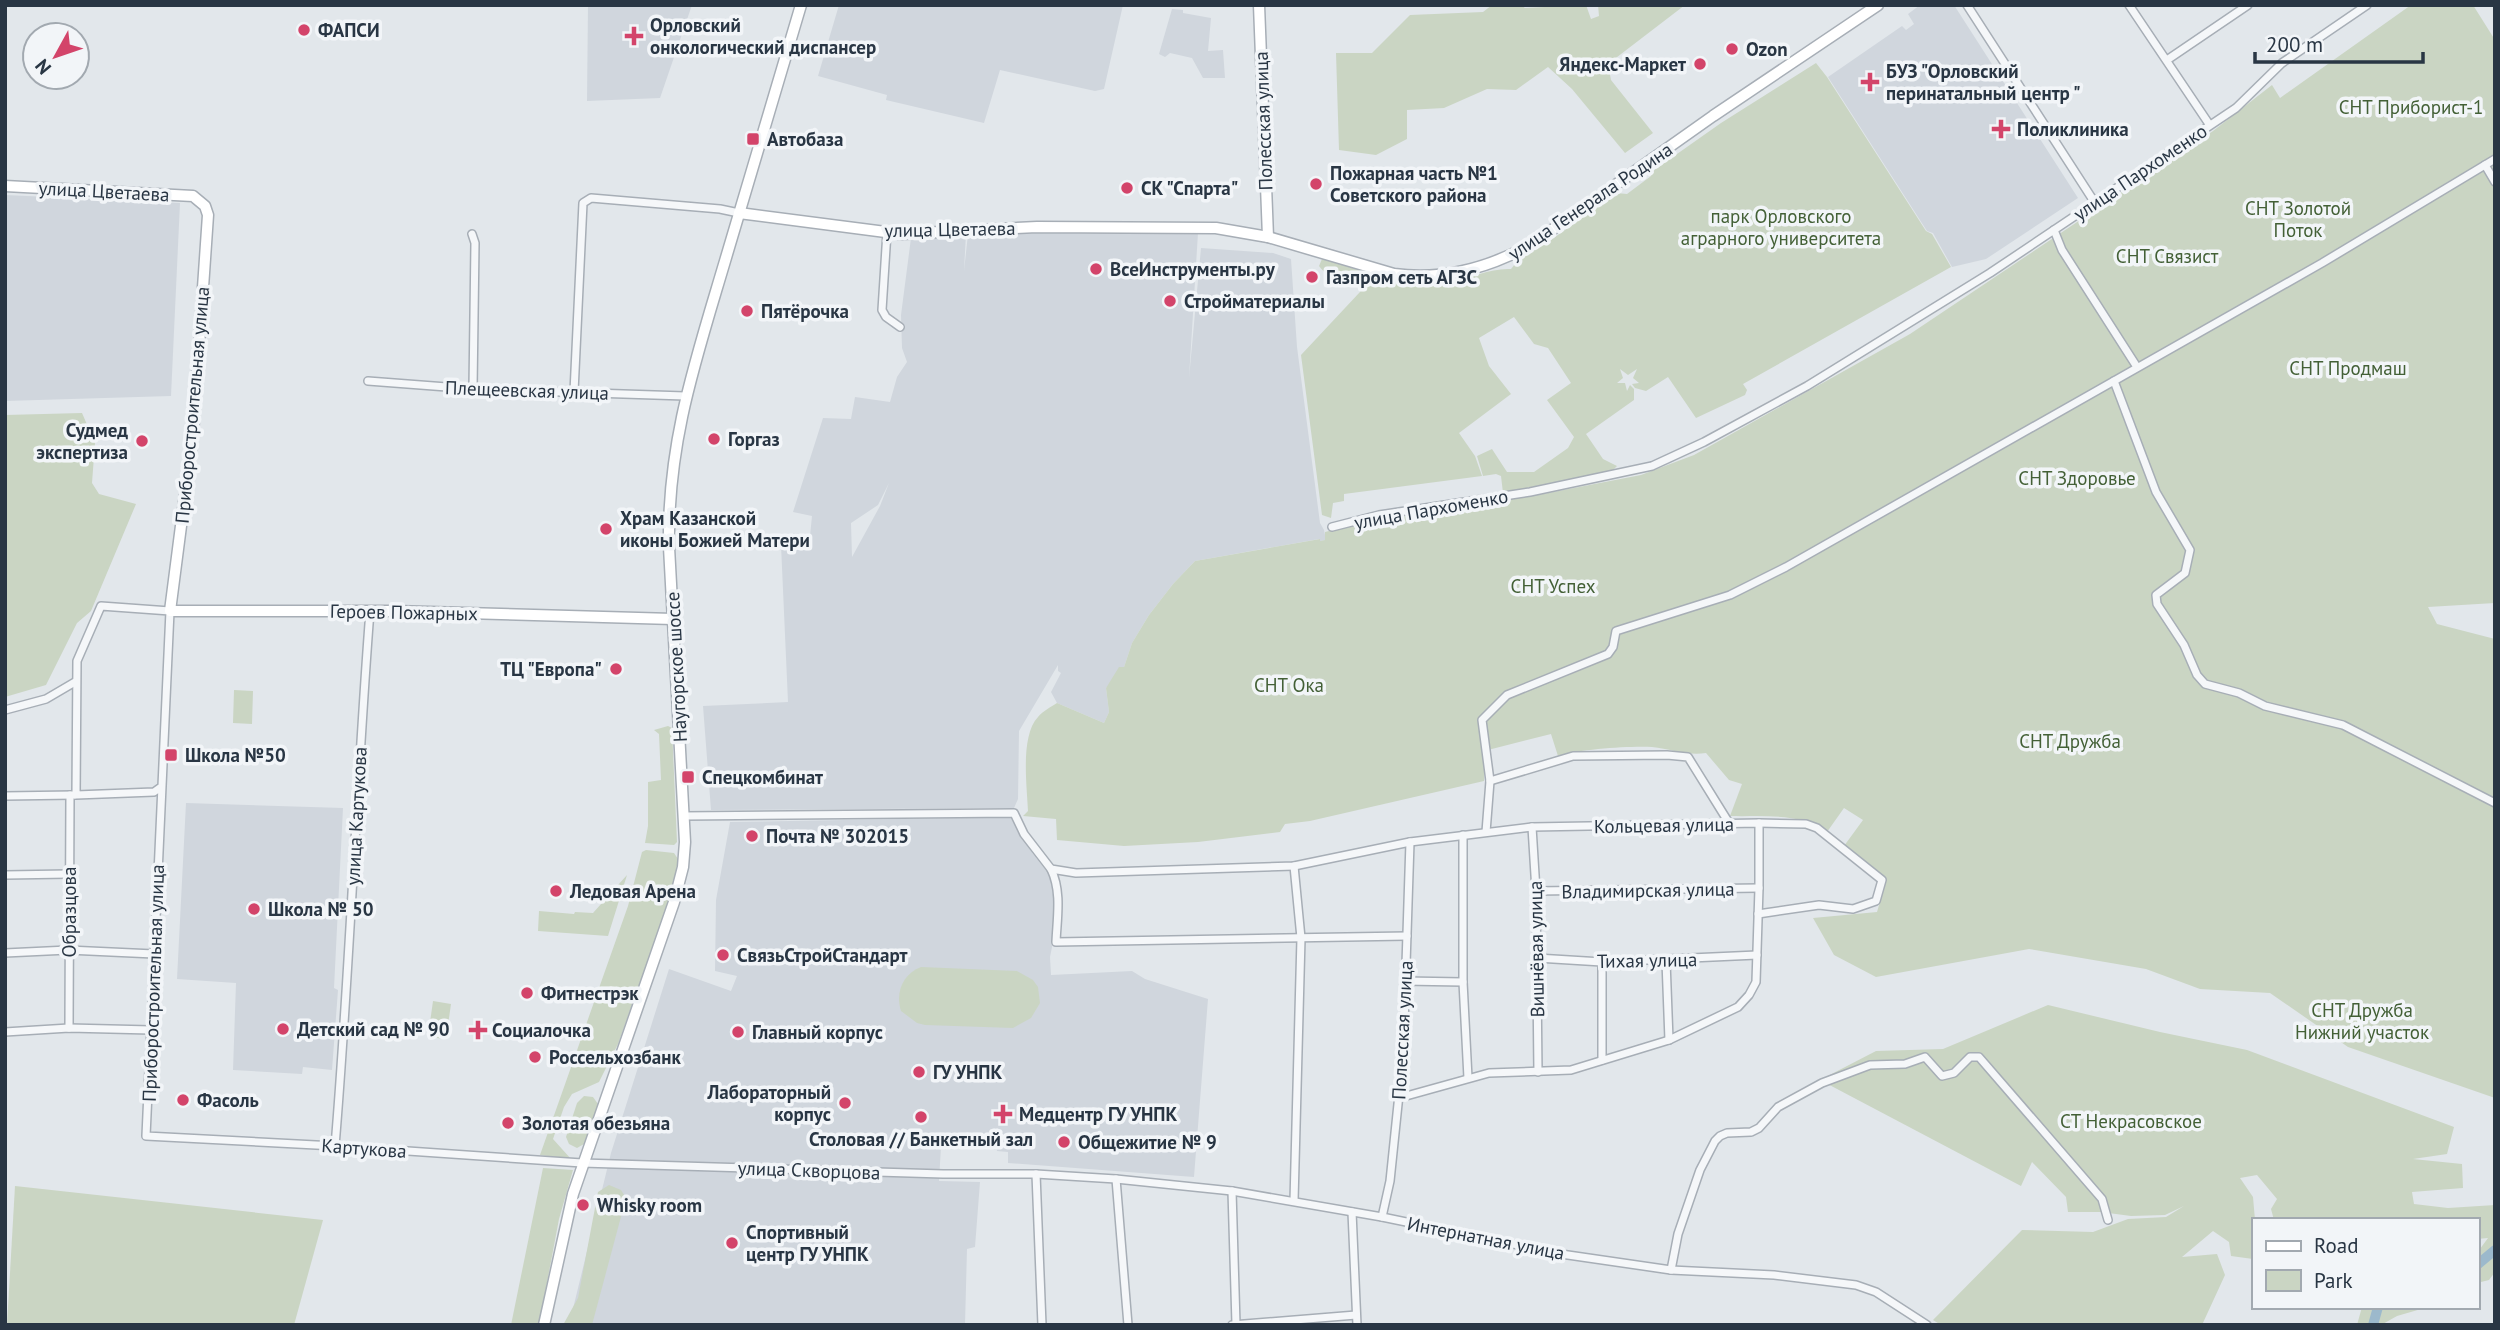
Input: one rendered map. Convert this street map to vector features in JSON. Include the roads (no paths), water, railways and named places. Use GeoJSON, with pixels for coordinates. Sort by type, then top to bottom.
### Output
{"type":"FeatureCollection","features":[{"type":"Feature","properties":{"kind":"main road","name":"Наугорское шоссе"},"geometry":{"type":"LineString","coordinates":[[544,1325],[565,1222],[582,1163],[674,902],[684,859],[668,515],[674,454],[685,397],[801,5]]}},
{"type":"Feature","properties":{"kind":"main road","name":"Полесская улица"},"geometry":{"type":"LineString","coordinates":[[1259,5],[1268,237]]}},
{"type":"Feature","properties":{"kind":"main road","name":"улица Генерала Родина"},"geometry":{"type":"LineString","coordinates":[[1268,237],[1376,270],[1414,277],[1451,275],[1505,259],[1532,244],[1713,116],[1878,5]]}},
{"type":"Feature","properties":{"kind":"main road","name":"улица Цветаева"},"geometry":{"type":"LineString","coordinates":[[6,185],[186,195],[200,201]]}},
{"type":"Feature","properties":{"kind":"main road","name":"Приборостроительная улица"},"geometry":{"type":"LineString","coordinates":[[170,611],[195,410],[208,215],[200,201]]}},
{"type":"Feature","properties":{"kind":"main road","name":"улица Цветаева"},"geometry":{"type":"LineString","coordinates":[[739,213],[887,232],[1037,227],[1199,227],[1268,237]]}},
{"type":"Feature","properties":{"kind":"main road","name":"Героев Пожарных"},"geometry":{"type":"LineString","coordinates":[[170,611],[370,611],[673,619]]}},
{"type":"Feature","properties":{"kind":"street"},"geometry":{"type":"LineString","coordinates":[[1967,5],[2095,203]]}},
{"type":"Feature","properties":{"kind":"street"},"geometry":{"type":"LineString","coordinates":[[2129,5],[2209,124]]}},
{"type":"Feature","properties":{"kind":"street"},"geometry":{"type":"LineString","coordinates":[[2167,60],[2248,5]]}},
{"type":"Feature","properties":{"kind":"street","name":"улица Пархоменко"},"geometry":{"type":"LineString","coordinates":[[1332,527],[1379,515],[1530,492],[1652,467],[1704,442],[1795,393],[1904,328],[2095,203],[2236,108],[2282,63],[2367,5]]}},
{"type":"Feature","properties":{"kind":"street"},"geometry":{"type":"LineString","coordinates":[[1486,832],[1490,781],[1482,720],[1507,695],[1600,658],[1613,647],[1616,631],[1730,595],[1779,570],[2322,262],[2495,159]]}},
{"type":"Feature","properties":{"kind":"street"},"geometry":{"type":"LineString","coordinates":[[2485,165],[2495,182]]}},
{"type":"Feature","properties":{"kind":"street","name":"улица Цветаева"},"geometry":{"type":"LineString","coordinates":[[574,393],[581,208],[591,198],[739,213]]}},
{"type":"Feature","properties":{"kind":"street"},"geometry":{"type":"LineString","coordinates":[[2054,230],[2062,250],[2137,367]]}},
{"type":"Feature","properties":{"kind":"street"},"geometry":{"type":"LineString","coordinates":[[887,232],[882,310],[886,317],[900,327]]}},
{"type":"Feature","properties":{"kind":"street"},"geometry":{"type":"LineString","coordinates":[[472,234],[475,243],[472,389]]}},
{"type":"Feature","properties":{"kind":"street","name":"Плещеевская улица"},"geometry":{"type":"LineString","coordinates":[[368,381],[472,389],[685,397]]}},
{"type":"Feature","properties":{"kind":"street"},"geometry":{"type":"LineString","coordinates":[[2114,381],[2156,492],[2190,550],[2185,573],[2156,595],[2157,604],[2184,645],[2197,675],[2205,684],[2239,693],[2266,706],[2343,725],[2495,803]]}},
{"type":"Feature","properties":{"kind":"street"},"geometry":{"type":"LineString","coordinates":[[73,795],[77,661],[100,606],[170,611]]}},
{"type":"Feature","properties":{"kind":"street","name":"Приборостроительная улица"},"geometry":{"type":"LineString","coordinates":[[146,1136],[170,611]]}},
{"type":"Feature","properties":{"kind":"street","name":"улица Картукова"},"geometry":{"type":"LineString","coordinates":[[335,1146],[345,1026],[360,736],[370,611]]}},
{"type":"Feature","properties":{"kind":"street"},"geometry":{"type":"LineString","coordinates":[[5,710],[46,699],[75,682]]}},
{"type":"Feature","properties":{"kind":"street"},"geometry":{"type":"LineString","coordinates":[[1490,781],[1573,756],[1688,757],[1729,823]]}},
{"type":"Feature","properties":{"kind":"street"},"geometry":{"type":"LineString","coordinates":[[5,796],[154,792],[161,787]]}},
{"type":"Feature","properties":{"kind":"street","name":"Образцова"},"geometry":{"type":"LineString","coordinates":[[69,1028],[69,874],[73,795]]}},
{"type":"Feature","properties":{"kind":"street"},"geometry":{"type":"LineString","coordinates":[[684,816],[1014,813],[1024,834],[1051,869],[1056,881],[1056,942],[1406,936]]}},
{"type":"Feature","properties":{"kind":"street"},"geometry":{"type":"LineString","coordinates":[[1758,914],[1819,905],[1853,909],[1876,901],[1882,880],[1817,828],[1806,824],[1759,823]]}},
{"type":"Feature","properties":{"kind":"street","name":"Кольцевая улица"},"geometry":{"type":"LineString","coordinates":[[1051,869],[1076,873],[1294,866],[1410,842],[1532,827],[1759,823],[1756,982],[1738,1007],[1669,1040],[1571,1070],[1489,1073],[1399,1098]]}},
{"type":"Feature","properties":{"kind":"street","name":"Вишнёвая улица"},"geometry":{"type":"LineString","coordinates":[[1532,827],[1536,891],[1538,1072]]}},
{"type":"Feature","properties":{"kind":"street"},"geometry":{"type":"LineString","coordinates":[[1463,835],[1463,982],[1468,1078]]}},
{"type":"Feature","properties":{"kind":"street","name":"Полесская улица"},"geometry":{"type":"LineString","coordinates":[[1382,1217],[1390,1181],[1403,1056],[1410,842]]}},
{"type":"Feature","properties":{"kind":"street"},"geometry":{"type":"LineString","coordinates":[[1294,866],[1301,938],[1294,1201]]}},
{"type":"Feature","properties":{"kind":"street"},"geometry":{"type":"LineString","coordinates":[[5,876],[69,874]]}},
{"type":"Feature","properties":{"kind":"street","name":"Владимирская улица"},"geometry":{"type":"LineString","coordinates":[[1536,891],[1759,888]]}},
{"type":"Feature","properties":{"kind":"street"},"geometry":{"type":"LineString","coordinates":[[5,953],[68,950],[154,954]]}},
{"type":"Feature","properties":{"kind":"street","name":"Тихая улица"},"geometry":{"type":"LineString","coordinates":[[1537,958],[1602,962],[1757,956]]}},
{"type":"Feature","properties":{"kind":"street"},"geometry":{"type":"LineString","coordinates":[[1666,961],[1669,1040]]}},
{"type":"Feature","properties":{"kind":"street"},"geometry":{"type":"LineString","coordinates":[[1602,962],[1602,1060]]}},
{"type":"Feature","properties":{"kind":"street"},"geometry":{"type":"LineString","coordinates":[[1404,981],[1463,982]]}},
{"type":"Feature","properties":{"kind":"street"},"geometry":{"type":"LineString","coordinates":[[5,1032],[69,1028],[151,1030]]}},
{"type":"Feature","properties":{"kind":"street"},"geometry":{"type":"LineString","coordinates":[[1671,1270],[1678,1234],[1700,1170],[1720,1136],[1751,1132],[1759,1128],[1778,1107],[1822,1083],[1870,1065],[1905,1064],[1925,1057],[1942,1076],[1954,1073],[1970,1057],[1979,1057],[2102,1199],[2108,1220]]}},
{"type":"Feature","properties":{"kind":"street","name":"Картукова"},"geometry":{"type":"LineString","coordinates":[[146,1136],[582,1163]]}},
{"type":"Feature","properties":{"kind":"street","name":"улица Скворцова"},"geometry":{"type":"LineString","coordinates":[[582,1163],[943,1174],[1036,1174]]}},
{"type":"Feature","properties":{"kind":"street"},"geometry":{"type":"LineString","coordinates":[[1036,1174],[1042,1325]]}},
{"type":"Feature","properties":{"kind":"street","name":"Интернатная улица"},"geometry":{"type":"LineString","coordinates":[[1036,1174],[1232,1191],[1382,1217],[1561,1254],[1671,1270],[1774,1275],[1856,1285],[1876,1292],[1927,1325]]}},
{"type":"Feature","properties":{"kind":"street"},"geometry":{"type":"LineString","coordinates":[[1116,1179],[1128,1325]]}},
{"type":"Feature","properties":{"kind":"street"},"geometry":{"type":"LineString","coordinates":[[1232,1191],[1234,1325],[1356,1315]]}},
{"type":"Feature","properties":{"kind":"street"},"geometry":{"type":"LineString","coordinates":[[1352,1212],[1357,1325]]}},
{"type":"Feature","properties":{"kind":"waterway"},"geometry":{"type":"LineString","coordinates":[[2479,1263],[2495,1250]]}},
{"type":"Feature","properties":{"kind":"waterway"},"geometry":{"type":"LineString","coordinates":[[2373,1325],[2377,1309]]}},
{"type":"Feature","properties":{"kind":"place","name":"ФАПСИ"},"geometry":{"type":"Point","coordinates":[304,30]}},
{"type":"Feature","properties":{"kind":"place","name":"Орловский онкологический диспансер"},"geometry":{"type":"Point","coordinates":[634,36]}},
{"type":"Feature","properties":{"kind":"place","name":"Ozon"},"geometry":{"type":"Point","coordinates":[1732,49]}},
{"type":"Feature","properties":{"kind":"place","name":"Яндекс-Маркет"},"geometry":{"type":"Point","coordinates":[1700,64]}},
{"type":"Feature","properties":{"kind":"place","name":"БУЗ \"Орловский перинатальный центр \""},"geometry":{"type":"Point","coordinates":[1870,82]}},
{"type":"Feature","properties":{"kind":"place","name":"Поликлиника"},"geometry":{"type":"Point","coordinates":[2001,129]}},
{"type":"Feature","properties":{"kind":"place","name":"Автобаза"},"geometry":{"type":"Point","coordinates":[753,139]}},
{"type":"Feature","properties":{"kind":"place","name":"Пожарная часть №1 Советского района"},"geometry":{"type":"Point","coordinates":[1316,184]}},
{"type":"Feature","properties":{"kind":"place","name":"СК \"Спарта\""},"geometry":{"type":"Point","coordinates":[1127,188]}},
{"type":"Feature","properties":{"kind":"place","name":"ВсеИнструменты.ру"},"geometry":{"type":"Point","coordinates":[1096,269]}},
{"type":"Feature","properties":{"kind":"place","name":"Газпром сеть АГЗС"},"geometry":{"type":"Point","coordinates":[1312,277]}},
{"type":"Feature","properties":{"kind":"place","name":"Стройматериалы"},"geometry":{"type":"Point","coordinates":[1170,301]}},
{"type":"Feature","properties":{"kind":"place","name":"Пятёрочка"},"geometry":{"type":"Point","coordinates":[747,311]}},
{"type":"Feature","properties":{"kind":"place","name":"Горгаз"},"geometry":{"type":"Point","coordinates":[714,439]}},
{"type":"Feature","properties":{"kind":"place","name":"Судмед экспертиза"},"geometry":{"type":"Point","coordinates":[142,441]}},
{"type":"Feature","properties":{"kind":"place","name":"Храм Казанской иконы Божией Матери"},"geometry":{"type":"Point","coordinates":[606,529]}},
{"type":"Feature","properties":{"kind":"place","name":"ТЦ \"Европа\""},"geometry":{"type":"Point","coordinates":[616,669]}},
{"type":"Feature","properties":{"kind":"place","name":"Школа №50"},"geometry":{"type":"Point","coordinates":[171,755]}},
{"type":"Feature","properties":{"kind":"place","name":"Спецкомбинат"},"geometry":{"type":"Point","coordinates":[688,777]}},
{"type":"Feature","properties":{"kind":"place","name":"Почта № 302015"},"geometry":{"type":"Point","coordinates":[752,836]}},
{"type":"Feature","properties":{"kind":"place","name":"Ледовая Арена"},"geometry":{"type":"Point","coordinates":[556,891]}},
{"type":"Feature","properties":{"kind":"place","name":"Школа № 50"},"geometry":{"type":"Point","coordinates":[254,909]}},
{"type":"Feature","properties":{"kind":"place","name":"СвязьСтройСтандарт"},"geometry":{"type":"Point","coordinates":[723,955]}},
{"type":"Feature","properties":{"kind":"place","name":"Фитнестрэк"},"geometry":{"type":"Point","coordinates":[527,993]}},
{"type":"Feature","properties":{"kind":"place","name":"Детский сад № 90"},"geometry":{"type":"Point","coordinates":[283,1029]}},
{"type":"Feature","properties":{"kind":"place","name":"Социалочка"},"geometry":{"type":"Point","coordinates":[478,1030]}},
{"type":"Feature","properties":{"kind":"place","name":"Главный корпус"},"geometry":{"type":"Point","coordinates":[738,1032]}},
{"type":"Feature","properties":{"kind":"place","name":"Россельхозбанк"},"geometry":{"type":"Point","coordinates":[535,1057]}},
{"type":"Feature","properties":{"kind":"place","name":"ГУ УНПК"},"geometry":{"type":"Point","coordinates":[919,1072]}},
{"type":"Feature","properties":{"kind":"place","name":"Фасоль"},"geometry":{"type":"Point","coordinates":[183,1100]}},
{"type":"Feature","properties":{"kind":"place","name":"Лабораторный корпус"},"geometry":{"type":"Point","coordinates":[845,1103]}},
{"type":"Feature","properties":{"kind":"place","name":"Медцентр ГУ УНПК"},"geometry":{"type":"Point","coordinates":[1003,1114]}},
{"type":"Feature","properties":{"kind":"place","name":"Столовая // Банкетный зал"},"geometry":{"type":"Point","coordinates":[921,1117]}},
{"type":"Feature","properties":{"kind":"place","name":"Золотая обезьяна"},"geometry":{"type":"Point","coordinates":[508,1123]}},
{"type":"Feature","properties":{"kind":"place","name":"Общежитие № 9"},"geometry":{"type":"Point","coordinates":[1064,1142]}},
{"type":"Feature","properties":{"kind":"place","name":"Whisky room"},"geometry":{"type":"Point","coordinates":[583,1205]}},
{"type":"Feature","properties":{"kind":"place","name":"Спортивный центр ГУ УНПК"},"geometry":{"type":"Point","coordinates":[732,1243]}},
{"type":"Feature","properties":{"kind":"park label","name":"СНТ Приборист-1"},"geometry":{"type":"Point","coordinates":[2411,107]}},
{"type":"Feature","properties":{"kind":"park label","name":"СНТ Золотой Поток"},"geometry":{"type":"Point","coordinates":[2298,219]}},
{"type":"Feature","properties":{"kind":"park label","name":"парк Орловского аграрного университета"},"geometry":{"type":"Point","coordinates":[1781,227]}},
{"type":"Feature","properties":{"kind":"park label","name":"СНТ Связист"},"geometry":{"type":"Point","coordinates":[2167,256]}},
{"type":"Feature","properties":{"kind":"park label","name":"СНТ Продмаш"},"geometry":{"type":"Point","coordinates":[2348,368]}},
{"type":"Feature","properties":{"kind":"park label","name":"СНТ Здоровье"},"geometry":{"type":"Point","coordinates":[2077,478]}},
{"type":"Feature","properties":{"kind":"park label","name":"СНТ Успех"},"geometry":{"type":"Point","coordinates":[1553,586]}},
{"type":"Feature","properties":{"kind":"park label","name":"СНТ Ока"},"geometry":{"type":"Point","coordinates":[1289,685]}},
{"type":"Feature","properties":{"kind":"park label","name":"СНТ Дружба"},"geometry":{"type":"Point","coordinates":[2070,741]}},
{"type":"Feature","properties":{"kind":"park label","name":"СНТ Дружба Нижний участок"},"geometry":{"type":"Point","coordinates":[2362,1021]}},
{"type":"Feature","properties":{"kind":"park label","name":"СТ Некрасовское"},"geometry":{"type":"Point","coordinates":[2131,1121]}}]}
